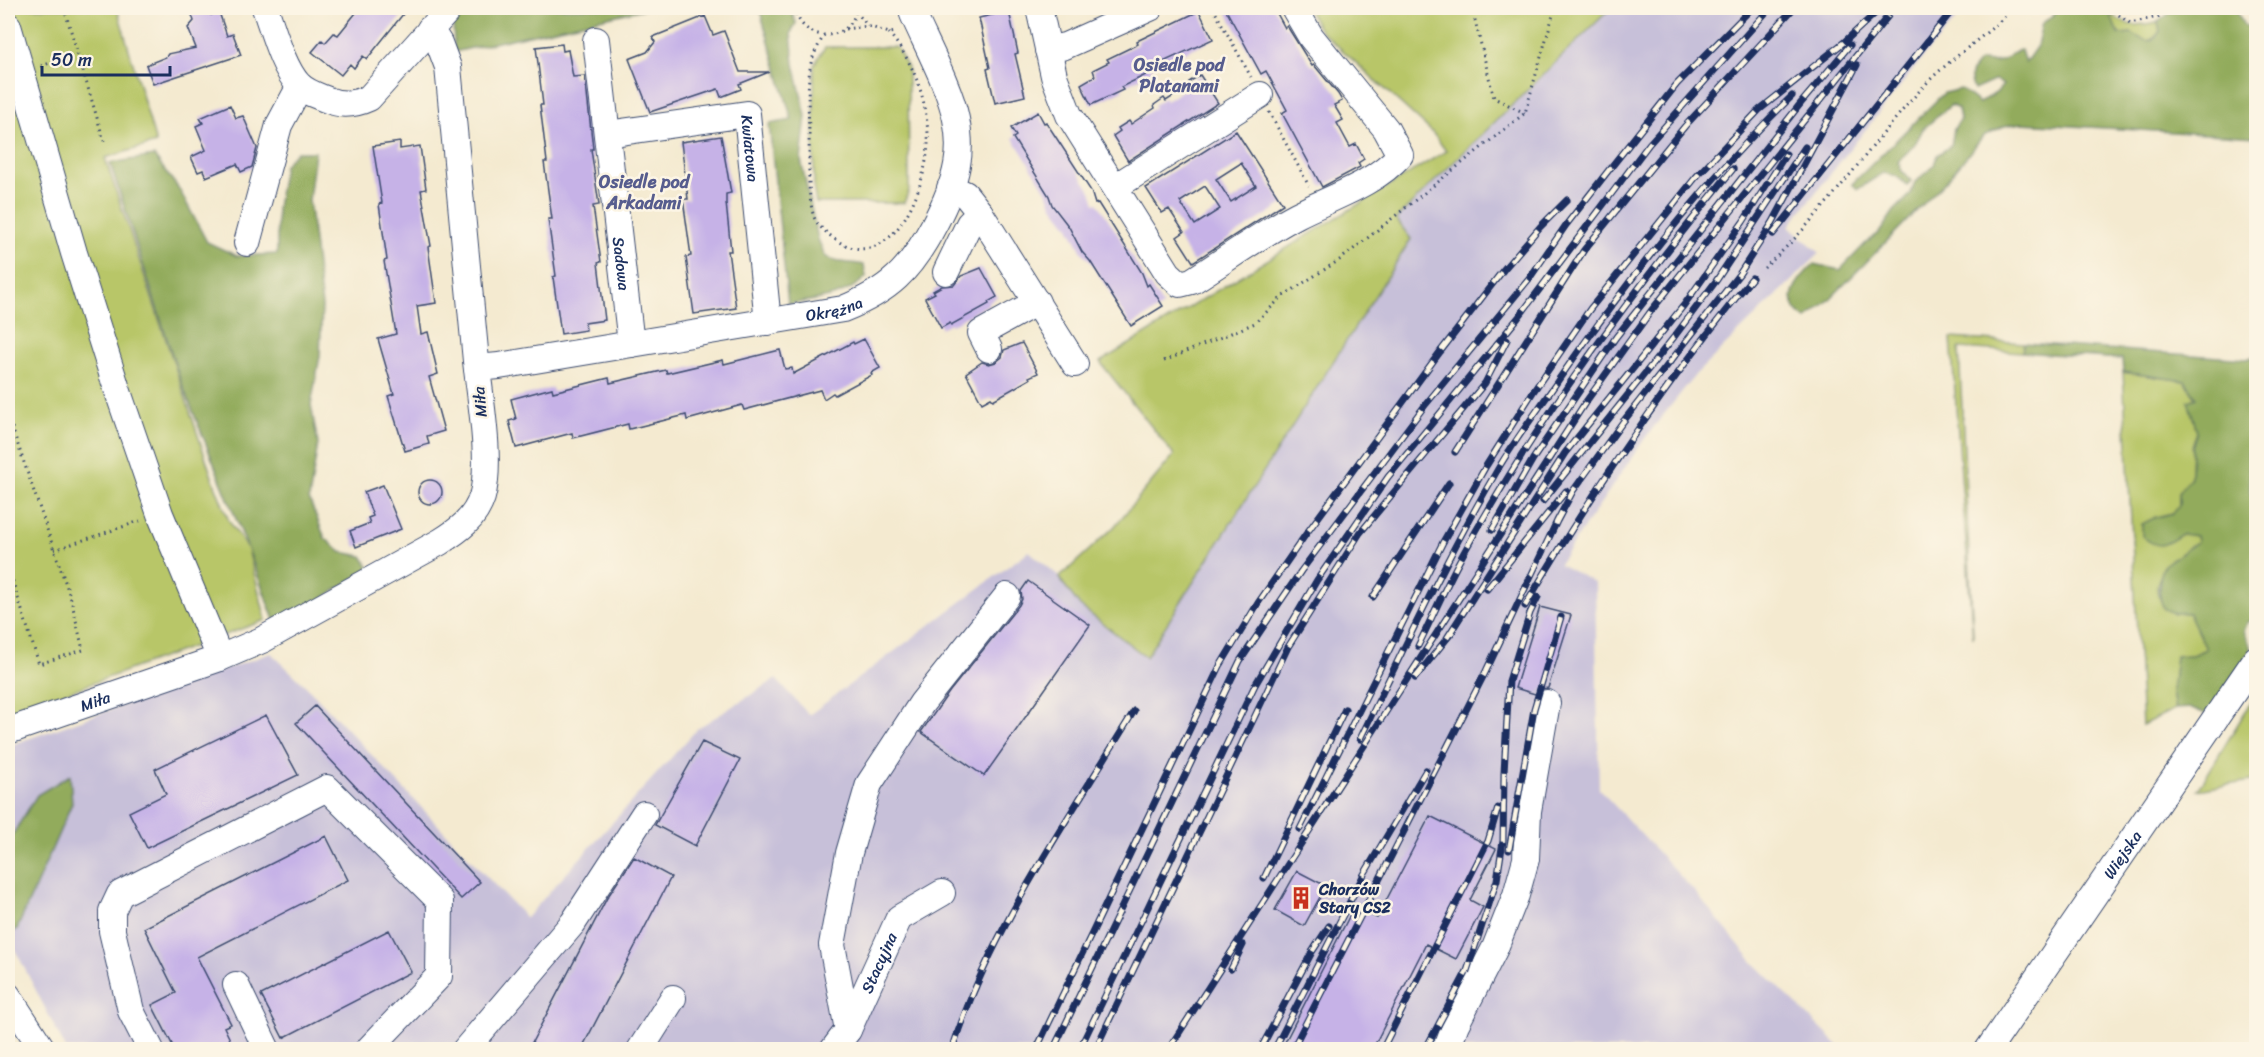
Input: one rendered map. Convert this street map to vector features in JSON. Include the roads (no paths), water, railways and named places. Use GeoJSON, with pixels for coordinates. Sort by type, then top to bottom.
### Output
{"type":"FeatureCollection","features":[{"type":"Feature","properties":{"kind":"street"},"geometry":{"type":"LineString","coordinates":[[264,8],[293,77],[300,86],[310,93],[345,104],[369,98],[450,8]]}},
{"type":"Feature","properties":{"kind":"street"},"geometry":{"type":"LineString","coordinates":[[1038,8],[1065,107],[1168,273],[1180,284],[1192,281],[1296,215],[1342,194],[1382,171],[1400,156],[1386,129],[1311,37],[1294,8]]}},
{"type":"Feature","properties":{"kind":"street"},"geometry":{"type":"LineString","coordinates":[[1048,50],[1065,46],[1149,8]]}},
{"type":"Feature","properties":{"kind":"street","name":"Okrężna"},"geometry":{"type":"LineString","coordinates":[[477,368],[843,309],[885,288],[905,269],[919,250],[950,188],[959,148],[953,104],[911,15]]}},
{"type":"Feature","properties":{"kind":"street"},"geometry":{"type":"LineString","coordinates":[[8,26],[88,297],[160,514],[220,658]]}},
{"type":"Feature","properties":{"kind":"street","name":"Miła"},"geometry":{"type":"LineString","coordinates":[[8,731],[220,658],[262,640],[458,531],[478,508],[485,480],[482,409],[448,67],[439,43],[430,28]]}},
{"type":"Feature","properties":{"kind":"street","name":"Sadowa"},"geometry":{"type":"LineString","coordinates":[[596,40],[631,344]]}},
{"type":"Feature","properties":{"kind":"street"},"geometry":{"type":"LineString","coordinates":[[247,243],[279,125],[300,86]]}},
{"type":"Feature","properties":{"kind":"street"},"geometry":{"type":"LineString","coordinates":[[1115,187],[1260,95]]}},
{"type":"Feature","properties":{"kind":"street","name":"Kwiatowa"},"geometry":{"type":"LineString","coordinates":[[607,134],[747,114],[768,322]]}},
{"type":"Feature","properties":{"kind":"street"},"geometry":{"type":"LineString","coordinates":[[950,188],[965,194],[980,213],[1075,364]]}},
{"type":"Feature","properties":{"kind":"street"},"geometry":{"type":"LineString","coordinates":[[946,272],[969,224],[980,213]]}},
{"type":"Feature","properties":{"kind":"street"},"geometry":{"type":"LineString","coordinates":[[989,349],[981,333],[1037,302]]}},
{"type":"Feature","properties":{"kind":"street"},"geometry":{"type":"LineString","coordinates":[[841,1040],[832,945],[849,853],[869,784],[922,703],[1007,596]]}},
{"type":"Feature","properties":{"kind":"street","name":"Wiejska"},"geometry":{"type":"LineString","coordinates":[[1988,1050],[2256,659]]}},
{"type":"Feature","properties":{"kind":"street"},"geometry":{"type":"LineString","coordinates":[[1446,1049],[1456,1024],[1495,948],[1521,877],[1526,859],[1528,811],[1547,703]]}},
{"type":"Feature","properties":{"kind":"street"},"geometry":{"type":"LineString","coordinates":[[151,1050],[131,1011],[112,931],[112,911],[120,894],[327,789],[440,901],[439,976],[368,1050]]}},
{"type":"Feature","properties":{"kind":"street"},"geometry":{"type":"LineString","coordinates":[[465,1050],[573,923],[644,814]]}},
{"type":"Feature","properties":{"kind":"street","name":"Stacyjna"},"geometry":{"type":"LineString","coordinates":[[841,1040],[898,918],[942,892]]}},
{"type":"Feature","properties":{"kind":"street"},"geometry":{"type":"LineString","coordinates":[[236,985],[267,1050]]}},
{"type":"Feature","properties":{"kind":"street"},"geometry":{"type":"LineString","coordinates":[[8,996],[43,1050]]}},
{"type":"Feature","properties":{"kind":"street"},"geometry":{"type":"LineString","coordinates":[[640,1050],[673,998]]}},
{"type":"Feature","properties":{"kind":"railway"},"geometry":{"type":"LineString","coordinates":[[1053,1050],[1240,661],[1301,571],[1426,404],[1529,279],[1566,225],[1612,166],[1677,84],[1752,8]]}},
{"type":"Feature","properties":{"kind":"railway"},"geometry":{"type":"LineString","coordinates":[[1079,1050],[1255,685],[1317,580],[1388,477],[1518,318],[1649,144],[1770,8]]}},
{"type":"Feature","properties":{"kind":"railway"},"geometry":{"type":"LineString","coordinates":[[1455,452],[1584,250],[1685,126],[1794,8]]}},
{"type":"Feature","properties":{"kind":"railway"},"geometry":{"type":"LineString","coordinates":[[1300,829],[1443,542],[1486,466],[1590,309],[1696,177],[1759,110],[1843,43],[1881,8]]}},
{"type":"Feature","properties":{"kind":"railway"},"geometry":{"type":"LineString","coordinates":[[1773,234],[1954,8]]}},
{"type":"Feature","properties":{"kind":"railway"},"geometry":{"type":"LineString","coordinates":[[1168,1050],[1585,403],[1651,311],[1888,16]]}},
{"type":"Feature","properties":{"kind":"railway"},"geometry":{"type":"LineString","coordinates":[[1492,530],[1533,459],[1616,337],[1801,103],[1850,45]]}},
{"type":"Feature","properties":{"kind":"railway"},"geometry":{"type":"LineString","coordinates":[[1292,1050],[1486,671],[1573,491],[1622,423],[1740,273],[1773,222],[1857,65]]}},
{"type":"Feature","properties":{"kind":"railway"},"geometry":{"type":"LineString","coordinates":[[1360,739],[1444,569],[1512,446],[1585,341],[1640,268],[1728,162],[1792,96]]}},
{"type":"Feature","properties":{"kind":"railway"},"geometry":{"type":"LineString","coordinates":[[1543,501],[1716,281],[1805,147]]}},
{"type":"Feature","properties":{"kind":"railway"},"geometry":{"type":"LineString","coordinates":[[1447,638],[1565,453],[1684,305],[1743,222],[1786,154]]}},
{"type":"Feature","properties":{"kind":"railway"},"geometry":{"type":"LineString","coordinates":[[1418,646],[1450,578],[1522,454],[1588,356],[1733,169]]}},
{"type":"Feature","properties":{"kind":"railway"},"geometry":{"type":"LineString","coordinates":[[1036,1050],[1220,666],[1258,603],[1440,352],[1504,269],[1567,200]]}},
{"type":"Feature","properties":{"kind":"railway"},"geometry":{"type":"LineString","coordinates":[[1525,606],[1577,521],[1632,438],[1690,357],[1752,278]]}},
{"type":"Feature","properties":{"kind":"railway"},"geometry":{"type":"LineString","coordinates":[[1095,1050],[1288,647],[1360,533],[1485,383],[1507,340]]}},
{"type":"Feature","properties":{"kind":"railway"},"geometry":{"type":"LineString","coordinates":[[1373,597],[1449,483]]}},
{"type":"Feature","properties":{"kind":"railway"},"geometry":{"type":"LineString","coordinates":[[1487,589],[1566,491]]}},
{"type":"Feature","properties":{"kind":"railway"},"geometry":{"type":"LineString","coordinates":[[1425,1050],[1467,971],[1497,880],[1503,841],[1509,681],[1530,613],[1538,597]]}},
{"type":"Feature","properties":{"kind":"railway"},"geometry":{"type":"LineString","coordinates":[[1509,850],[1534,709],[1561,617]]}},
{"type":"Feature","properties":{"kind":"railway"},"geometry":{"type":"LineString","coordinates":[[1415,678],[1453,631]]}},
{"type":"Feature","properties":{"kind":"railway"},"geometry":{"type":"LineString","coordinates":[[1264,878],[1345,709]]}},
{"type":"Feature","properties":{"kind":"railway"},"geometry":{"type":"LineString","coordinates":[[952,1050],[968,1006],[1009,918],[1058,833],[1134,711]]}},
{"type":"Feature","properties":{"kind":"railway"},"geometry":{"type":"LineString","coordinates":[[1274,1050],[1363,876],[1426,770]]}},
{"type":"Feature","properties":{"kind":"railway"},"geometry":{"type":"LineString","coordinates":[[1385,1044],[1488,841],[1498,808]]}},
{"type":"Feature","properties":{"kind":"railway"},"geometry":{"type":"LineString","coordinates":[[1260,1050],[1312,952],[1329,926]]}},
{"type":"Feature","properties":{"kind":"railway"},"geometry":{"type":"LineString","coordinates":[[1231,969],[1243,945]]}},
{"type":"Feature","properties":{"kind":"place","name":"Chorzów Stary CS2"},"geometry":{"type":"Point","coordinates":[1301,898]}},
{"type":"Feature","properties":{"kind":"district","name":"Osiedle pod Platanami"},"geometry":{"type":"Point","coordinates":[1179,76]}},
{"type":"Feature","properties":{"kind":"district","name":"Osiedle pod Arkadami"},"geometry":{"type":"Point","coordinates":[644,192]}}]}
